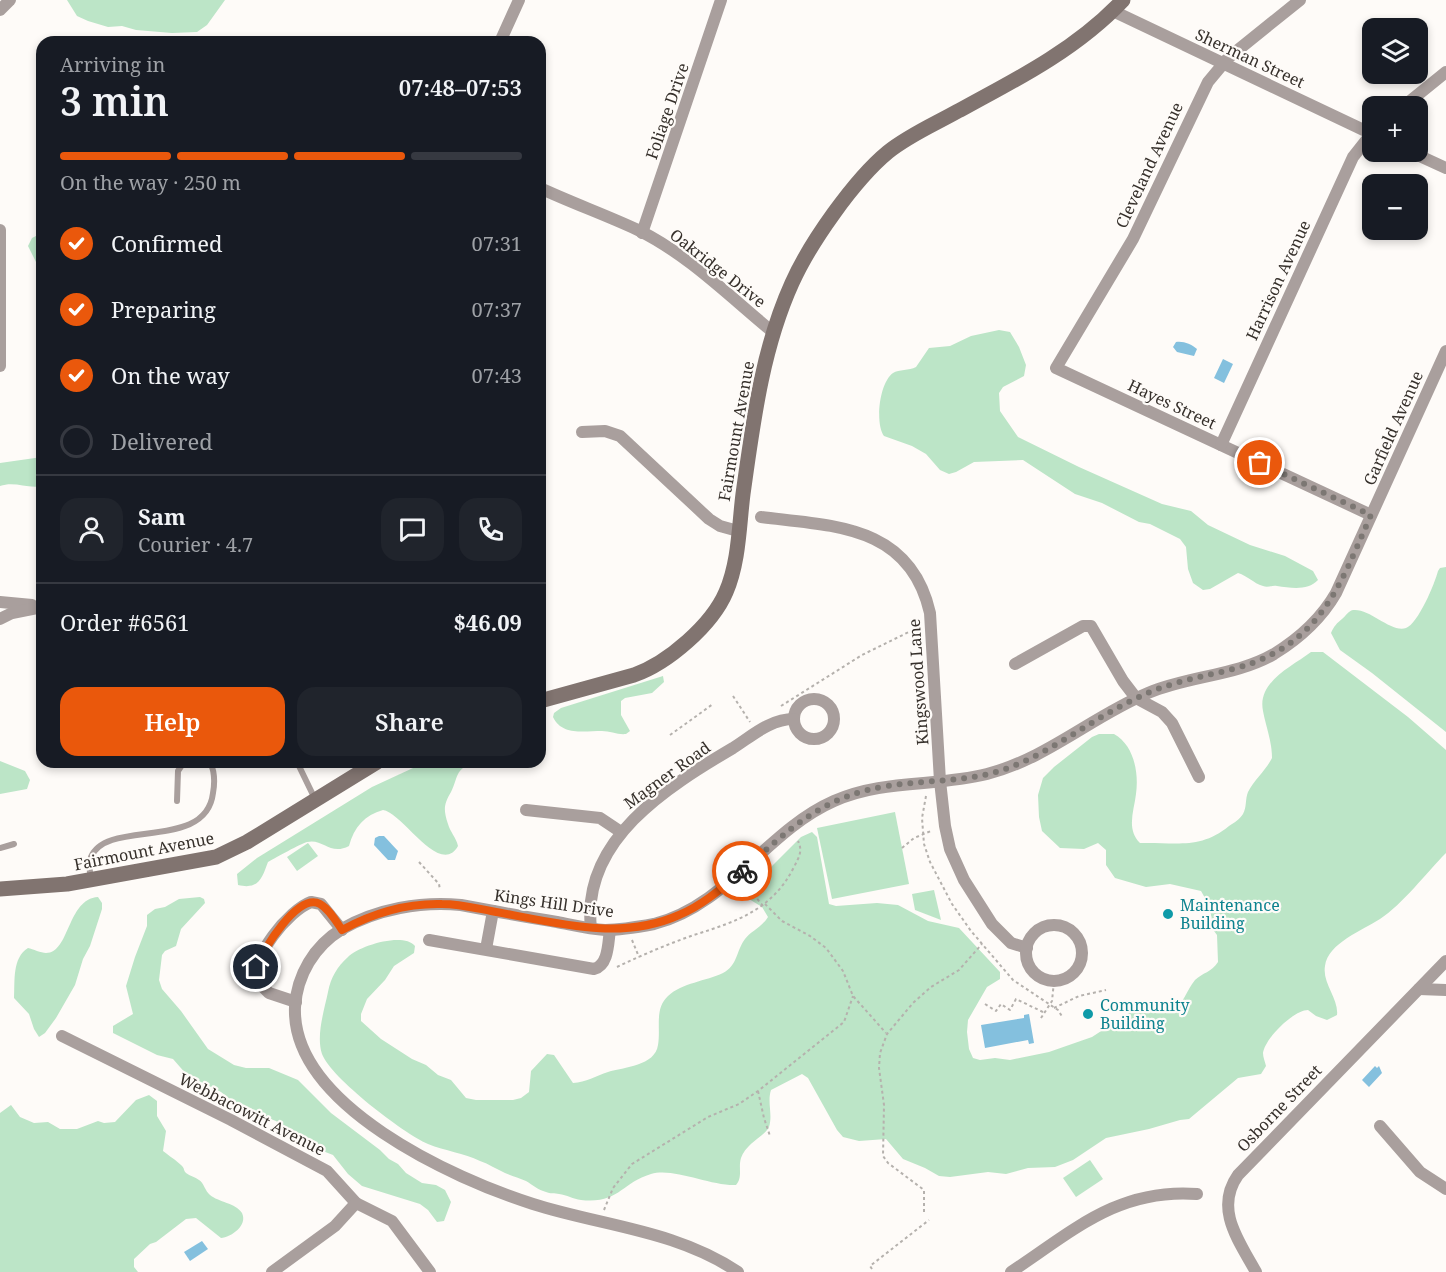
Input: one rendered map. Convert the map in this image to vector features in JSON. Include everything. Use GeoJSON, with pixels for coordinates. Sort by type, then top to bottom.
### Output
{"type":"FeatureCollection","features":[{"type":"Feature","properties":{"kind":"street"},"geometry":{"type":"LineString","coordinates":[[0,10],[10,0]]}},
{"type":"Feature","properties":{"kind":"street"},"geometry":{"type":"LineString","coordinates":[[503,36],[519,0]]}},
{"type":"Feature","properties":{"kind":"street","name":"Foliage Drive"},"geometry":{"type":"LineString","coordinates":[[642,233],[721,0]]}},
{"type":"Feature","properties":{"kind":"street","name":"Cleveland Avenue"},"geometry":{"type":"LineString","coordinates":[[1056,368],[1136,231],[1202,91],[1223,63],[1300,0]]}},
{"type":"Feature","properties":{"kind":"street","name":"Sherman Street"},"geometry":{"type":"LineString","coordinates":[[1118,5],[1223,63],[1362,129]]}},
{"type":"Feature","properties":{"kind":"street","name":"Fairmount Avenue"},"geometry":{"type":"LineString","coordinates":[[546,698],[642,673],[655,666],[699,630],[722,601],[733,570],[756,408],[774,333],[784,300],[807,253],[842,204],[888,153],[913,136],[1036,69],[1079,39],[1118,5]]}},
{"type":"Feature","properties":{"kind":"street"},"geometry":{"type":"LineString","coordinates":[[1416,96],[1446,72]]}},
{"type":"Feature","properties":{"kind":"street","name":"Harrison Avenue"},"geometry":{"type":"LineString","coordinates":[[1221,445],[1353,157],[1362,146]]}},
{"type":"Feature","properties":{"kind":"street"},"geometry":{"type":"LineString","coordinates":[[1428,160],[1446,168]]}},
{"type":"Feature","properties":{"kind":"street","name":"Oakridge Drive"},"geometry":{"type":"LineString","coordinates":[[546,191],[642,233],[688,262],[774,333]]}},
{"type":"Feature","properties":{"kind":"street"},"geometry":{"type":"LineString","coordinates":[[0,230],[0,366]]}},
{"type":"Feature","properties":{"kind":"street","name":"Garfield Avenue"},"geometry":{"type":"LineString","coordinates":[[1340,584],[1446,351]]}},
{"type":"Feature","properties":{"kind":"street","name":"Hayes Street"},"geometry":{"type":"LineString","coordinates":[[1056,368],[1371,515]]}},
{"type":"Feature","properties":{"kind":"street"},"geometry":{"type":"LineString","coordinates":[[582,432],[605,431],[620,436],[709,519],[720,526],[738,531]]}},
{"type":"Feature","properties":{"kind":"street","name":"Kingswood Lane"},"geometry":{"type":"LineString","coordinates":[[761,517],[840,527],[867,534],[895,551],[915,574],[925,594],[930,613],[940,781],[945,826],[953,858],[981,908],[1004,937],[1014,945],[1027,948]]}},
{"type":"Feature","properties":{"kind":"street","name":"Kings Hill Drive"},"geometry":{"type":"LineString","coordinates":[[738,1272],[682,1243],[544,1207],[475,1182],[420,1155],[367,1121],[344,1103],[306,1058],[296,1031],[296,1002],[300,981],[307,964],[321,947],[342,930],[372,916],[416,905],[452,904],[610,930],[663,921],[709,899],[790,829],[819,808],[853,794],[889,785],[977,776],[1017,764],[1136,698],[1170,684],[1236,668],[1271,655],[1294,641],[1317,619],[1331,602],[1340,584]]}},
{"type":"Feature","properties":{"kind":"street"},"geometry":{"type":"LineString","coordinates":[[0,602],[36,605]]}},
{"type":"Feature","properties":{"kind":"street"},"geometry":{"type":"LineString","coordinates":[[0,619],[12,613],[36,607]]}},
{"type":"Feature","properties":{"kind":"street"},"geometry":{"type":"LineString","coordinates":[[1015,664],[1083,626],[1089,625],[1094,628],[1136,698],[1162,712],[1172,723],[1199,777]]}},
{"type":"Feature","properties":{"kind":"street","name":"Magner Road"},"geometry":{"type":"LineString","coordinates":[[591,928],[590,905],[593,889],[604,860],[621,832],[651,804],[696,770],[772,723],[780,719],[794,719]]}},
{"type":"Feature","properties":{"kind":"street","name":"Fairmount Avenue"},"geometry":{"type":"LineString","coordinates":[[0,888],[46,886],[92,880],[190,863],[222,854],[247,842],[367,768]]}},
{"type":"Feature","properties":{"kind":"street"},"geometry":{"type":"LineString","coordinates":[[526,810],[599,818],[621,832]]}},
{"type":"Feature","properties":{"kind":"street"},"geometry":{"type":"LineString","coordinates":[[296,1002],[269,993],[258,982],[256,967],[267,944],[295,912],[311,902],[321,904],[342,930]]}},
{"type":"Feature","properties":{"kind":"street"},"geometry":{"type":"LineString","coordinates":[[486,949],[493,911]]}},
{"type":"Feature","properties":{"kind":"street"},"geometry":{"type":"LineString","coordinates":[[1054,925],[1064,926],[1076,935],[1082,948],[1082,957],[1079,967],[1069,977],[1054,981],[1045,979],[1033,971],[1028,963],[1027,948],[1033,935],[1044,927],[1054,925]]}},
{"type":"Feature","properties":{"kind":"street"},"geometry":{"type":"LineString","coordinates":[[429,940],[594,969],[603,964],[610,930]]}},
{"type":"Feature","properties":{"kind":"street","name":"Osborne Street"},"geometry":{"type":"LineString","coordinates":[[1256,1272],[1230,1223],[1227,1204],[1232,1184],[1238,1175],[1446,961]]}},
{"type":"Feature","properties":{"kind":"street"},"geometry":{"type":"LineString","coordinates":[[1419,989],[1446,990]]}},
{"type":"Feature","properties":{"kind":"street","name":"Webbacowitt Avenue"},"geometry":{"type":"LineString","coordinates":[[62,1036],[320,1167],[335,1178],[356,1203],[392,1221],[430,1272]]}},
{"type":"Feature","properties":{"kind":"street"},"geometry":{"type":"LineString","coordinates":[[1380,1126],[1420,1172],[1446,1189]]}},
{"type":"Feature","properties":{"kind":"street"},"geometry":{"type":"LineString","coordinates":[[1011,1272],[1097,1216],[1122,1203],[1161,1194],[1197,1194]]}},
{"type":"Feature","properties":{"kind":"street"},"geometry":{"type":"LineString","coordinates":[[272,1272],[335,1226],[356,1203]]}},
{"type":"Feature","properties":{"kind":"lane"},"geometry":{"type":"LineString","coordinates":[[177,801],[180,768]]}},
{"type":"Feature","properties":{"kind":"lane"},"geometry":{"type":"LineString","coordinates":[[92,880],[90,860],[94,852],[103,845],[119,839],[186,826],[201,817],[209,808],[213,797],[214,776],[212,768]]}},
{"type":"Feature","properties":{"kind":"lane"},"geometry":{"type":"LineString","coordinates":[[300,768],[315,800]]}},
{"type":"Feature","properties":{"kind":"lane"},"geometry":{"type":"LineString","coordinates":[[0,848],[14,844]]}},
{"type":"Feature","properties":{"kind":"path"},"geometry":{"type":"LineString","coordinates":[[779,707],[862,655],[921,627]]}},
{"type":"Feature","properties":{"kind":"path"},"geometry":{"type":"LineString","coordinates":[[734,696],[752,725]]}},
{"type":"Feature","properties":{"kind":"path"},"geometry":{"type":"LineString","coordinates":[[670,735],[713,704]]}},
{"type":"Feature","properties":{"kind":"path"},"geometry":{"type":"LineString","coordinates":[[902,848],[916,836],[945,826]]}},
{"type":"Feature","properties":{"kind":"path"},"geometry":{"type":"LineString","coordinates":[[603,964],[613,968],[732,922],[764,905],[787,879],[800,855],[800,846],[790,829]]}},
{"type":"Feature","properties":{"kind":"path"},"geometry":{"type":"LineString","coordinates":[[419,862],[439,884],[440,893]]}},
{"type":"Feature","properties":{"kind":"path"},"geometry":{"type":"LineString","coordinates":[[737,875],[782,921],[810,936],[826,948],[843,972],[853,996],[887,1034]]}},
{"type":"Feature","properties":{"kind":"path"},"geometry":{"type":"LineString","coordinates":[[629,928],[639,957]]}},
{"type":"Feature","properties":{"kind":"path"},"geometry":{"type":"LineString","coordinates":[[924,1212],[923,1189],[886,1161],[882,1153],[884,1106],[879,1061],[887,1034],[920,996],[959,970],[982,944]]}},
{"type":"Feature","properties":{"kind":"path"},"geometry":{"type":"LineString","coordinates":[[1041,1018],[1054,997],[1054,981]]}},
{"type":"Feature","properties":{"kind":"path"},"geometry":{"type":"LineString","coordinates":[[1054,1008],[1079,996],[1106,990]]}},
{"type":"Feature","properties":{"kind":"path"},"geometry":{"type":"LineString","coordinates":[[601,1221],[613,1188],[633,1164],[708,1117],[739,1104],[758,1090],[844,1022],[853,996]]}},
{"type":"Feature","properties":{"kind":"path"},"geometry":{"type":"LineString","coordinates":[[985,1004],[996,1011],[1001,1004],[1010,1010],[1016,999],[1046,1013]]}},
{"type":"Feature","properties":{"kind":"path"},"geometry":{"type":"LineString","coordinates":[[758,1090],[770,1136]]}},
{"type":"Feature","properties":{"kind":"path"},"geometry":{"type":"LineString","coordinates":[[872,1269],[870,1266],[929,1220]]}},
{"type":"Feature","properties":{"kind":"green space"},"geometry":{"type":"Polygon","coordinates":[[[67,0],[225,0],[207,25],[197,32],[172,33],[136,30],[122,26],[108,27],[88,21],[77,16],[67,0]]]}},
{"type":"Feature","properties":{"kind":"green space"},"geometry":{"type":"Polygon","coordinates":[[[36,236],[36,262],[28,246],[32,238],[36,236]]]}},
{"type":"Feature","properties":{"kind":"green space"},"geometry":{"type":"Polygon","coordinates":[[[999,330],[1010,332],[1026,365],[1024,376],[1003,387],[999,393],[1000,411],[1018,437],[1162,504],[1191,511],[1208,525],[1250,545],[1285,556],[1313,571],[1318,580],[1304,587],[1267,587],[1238,573],[1210,589],[1203,590],[1193,583],[1188,569],[1186,547],[1180,539],[1102,503],[1075,494],[1023,460],[974,462],[949,474],[940,470],[926,454],[912,446],[884,436],[880,422],[880,404],[884,385],[893,373],[916,367],[929,348],[950,346],[971,336],[999,330]]]}},
{"type":"Feature","properties":{"kind":"green space"},"geometry":{"type":"Polygon","coordinates":[[[36,458],[36,487],[11,484],[0,486],[0,463],[36,458]]]}},
{"type":"Feature","properties":{"kind":"green space"},"geometry":{"type":"Polygon","coordinates":[[[1446,567],[1446,732],[1340,650],[1331,633],[1337,623],[1353,610],[1360,610],[1394,627],[1406,628],[1421,611],[1438,571],[1446,567]]]}},
{"type":"Feature","properties":{"kind":"green space"},"geometry":{"type":"Polygon","coordinates":[[[1311,652],[1323,652],[1408,717],[1446,750],[1446,853],[1389,913],[1339,944],[1332,951],[1325,966],[1325,972],[1336,1003],[1337,1015],[1327,1020],[1308,1010],[1295,1015],[1269,1040],[1263,1053],[1266,1066],[1261,1074],[1238,1078],[1189,1119],[1106,1138],[1073,1160],[1055,1167],[1028,1168],[1006,1174],[988,1172],[950,1177],[939,1176],[903,1159],[886,1139],[859,1141],[843,1137],[808,1078],[802,1074],[771,1090],[769,1127],[743,1153],[736,1185],[660,1173],[641,1178],[604,1199],[581,1200],[543,1191],[483,1162],[428,1144],[417,1138],[353,1090],[339,1077],[322,1054],[321,1023],[329,987],[338,969],[348,957],[361,949],[381,942],[401,940],[415,946],[414,953],[394,966],[385,980],[367,999],[361,1014],[361,1021],[381,1039],[412,1059],[426,1065],[438,1075],[451,1080],[466,1098],[513,1100],[521,1098],[529,1092],[531,1071],[547,1054],[554,1055],[573,1083],[645,1061],[656,1052],[659,1013],[664,1001],[680,988],[716,976],[732,966],[745,939],[768,917],[762,907],[749,899],[746,889],[801,837],[812,832],[817,837],[829,904],[836,906],[877,903],[898,905],[928,921],[959,928],[1000,972],[1000,979],[987,987],[968,1020],[969,1049],[973,1058],[1010,1060],[1049,1052],[1092,1037],[1135,1009],[1172,1011],[1182,1001],[1195,980],[1218,962],[1217,935],[1214,931],[1209,905],[1201,891],[1170,884],[1146,887],[1115,878],[1106,865],[1106,850],[1098,843],[1084,849],[1060,848],[1042,831],[1038,795],[1043,778],[1092,737],[1099,734],[1114,734],[1126,745],[1134,760],[1137,786],[1132,826],[1140,843],[1187,843],[1208,839],[1242,816],[1248,792],[1272,758],[1263,711],[1265,692],[1277,676],[1311,652]]]}},
{"type":"Feature","properties":{"kind":"green space"},"geometry":{"type":"Polygon","coordinates":[[[663,676],[664,682],[652,693],[625,698],[621,701],[621,715],[630,731],[626,734],[568,730],[557,723],[553,717],[554,713],[561,708],[663,676]]]}},
{"type":"Feature","properties":{"kind":"green space"},"geometry":{"type":"Polygon","coordinates":[[[0,761],[25,771],[30,780],[27,789],[0,794],[0,761]]]}},
{"type":"Feature","properties":{"kind":"green space"},"geometry":{"type":"Polygon","coordinates":[[[413,768],[464,768],[458,774],[445,810],[446,819],[458,846],[450,854],[441,854],[421,841],[391,813],[383,810],[371,815],[361,823],[349,846],[337,849],[318,842],[307,842],[268,862],[261,878],[255,884],[238,885],[237,874],[257,858],[372,787],[413,768]]]}},
{"type":"Feature","properties":{"kind":"green space"},"geometry":{"type":"Polygon","coordinates":[[[895,812],[909,884],[832,899],[817,828],[895,812]]]}},
{"type":"Feature","properties":{"kind":"green space"},"geometry":{"type":"Polygon","coordinates":[[[308,843],[318,856],[297,871],[287,857],[308,843]]]}},
{"type":"Feature","properties":{"kind":"green space"},"geometry":{"type":"Polygon","coordinates":[[[934,890],[941,920],[915,910],[912,894],[934,890]]]}},
{"type":"Feature","properties":{"kind":"green space"},"geometry":{"type":"Polygon","coordinates":[[[98,897],[102,903],[102,909],[75,985],[56,1018],[45,1033],[39,1037],[29,1014],[14,998],[15,970],[19,958],[28,948],[44,953],[54,951],[60,945],[80,907],[88,900],[98,897]]]}},
{"type":"Feature","properties":{"kind":"green space"},"geometry":{"type":"Polygon","coordinates":[[[200,897],[205,903],[181,929],[176,946],[162,955],[159,980],[162,989],[208,1049],[234,1065],[246,1068],[269,1068],[298,1080],[331,1113],[398,1164],[406,1173],[422,1183],[436,1185],[445,1190],[451,1202],[444,1221],[437,1222],[420,1204],[362,1186],[348,1174],[333,1155],[310,1146],[276,1121],[243,1109],[221,1092],[187,1075],[173,1059],[157,1055],[113,1033],[113,1026],[133,1014],[126,986],[147,926],[147,915],[179,899],[200,897]]]}},
{"type":"Feature","properties":{"kind":"green space"},"geometry":{"type":"Polygon","coordinates":[[[149,1095],[157,1101],[157,1116],[166,1131],[163,1151],[181,1165],[186,1173],[201,1181],[210,1195],[242,1213],[243,1222],[238,1230],[221,1238],[196,1218],[186,1219],[150,1244],[134,1259],[134,1267],[138,1272],[0,1272],[0,1113],[11,1105],[20,1117],[34,1123],[48,1122],[60,1129],[77,1129],[98,1121],[115,1122],[136,1100],[149,1095]]]}},
{"type":"Feature","properties":{"kind":"green space"},"geometry":{"type":"Polygon","coordinates":[[[1090,1160],[1103,1179],[1076,1197],[1063,1178],[1090,1160]]]}},
{"type":"Feature","properties":{"kind":"water"},"geometry":{"type":"Polygon","coordinates":[[[1176,342],[1187,343],[1197,349],[1194,356],[1177,352],[1173,347],[1176,342]]]}},
{"type":"Feature","properties":{"kind":"water"},"geometry":{"type":"Polygon","coordinates":[[[1223,359],[1233,364],[1224,383],[1214,378],[1223,359]]]}},
{"type":"Feature","properties":{"kind":"water"},"geometry":{"type":"Polygon","coordinates":[[[384,836],[398,851],[395,860],[388,860],[374,845],[375,838],[384,836]]]}},
{"type":"Feature","properties":{"kind":"water"},"geometry":{"type":"Polygon","coordinates":[[[1029,1014],[1034,1043],[1029,1044],[1028,1040],[985,1048],[981,1025],[1024,1018],[1024,1015],[1029,1014]]]}},
{"type":"Feature","properties":{"kind":"water"},"geometry":{"type":"Polygon","coordinates":[[[1375,1066],[1377,1068],[1379,1066],[1382,1073],[1369,1087],[1362,1080],[1375,1066]]]}},
{"type":"Feature","properties":{"kind":"water"},"geometry":{"type":"Polygon","coordinates":[[[202,1241],[208,1249],[190,1261],[184,1252],[202,1241]]]}},
{"type":"Feature","properties":{"kind":"way so far"},"geometry":{"type":"LineString","coordinates":[[742,871],[800,820],[833,801],[876,788],[966,778],[1002,770],[1033,756],[1136,698],[1180,681],[1260,660],[1294,641],[1331,602],[1371,515],[1260,463]]}},
{"type":"Feature","properties":{"kind":"place","name":"Maintenance Building"},"geometry":{"type":"Point","coordinates":[1168,914]}},
{"type":"Feature","properties":{"kind":"place","name":"Community Building"},"geometry":{"type":"Point","coordinates":[1088,1014]}},
{"type":"Feature","properties":{"kind":"route"},"geometry":{"type":"LineString","coordinates":[[256,967],[267,944],[289,918],[301,907],[311,902],[321,904],[342,930],[365,918],[392,910],[416,905],[452,904],[591,928],[615,930],[644,926],[679,915],[709,899],[742,871]]}}]}
